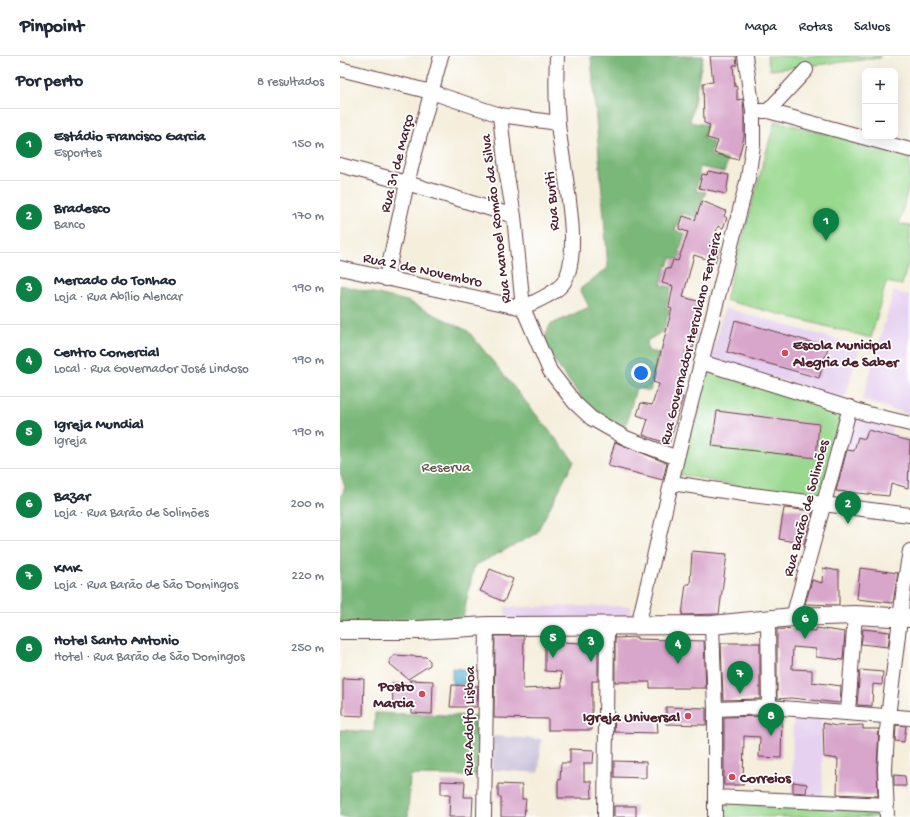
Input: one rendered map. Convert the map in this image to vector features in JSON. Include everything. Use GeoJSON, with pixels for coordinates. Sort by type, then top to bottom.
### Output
{"type":"FeatureCollection","features":[{"type":"Feature","properties":{"kind":"main road"},"geometry":{"type":"LineString","coordinates":[[340,630],[419,630],[487,626],[607,627],[712,625],[793,617],[855,615],[905,618]]}},
{"type":"Feature","properties":{"kind":"street","name":"Rua 31 de Março"},"geometry":{"type":"LineString","coordinates":[[386,279],[407,183],[441,56]]}},
{"type":"Feature","properties":{"kind":"street","name":"Rua Governador Herculano Ferreira"},"geometry":{"type":"LineString","coordinates":[[638,626],[677,458],[748,178],[753,145],[753,111],[745,56]]}},
{"type":"Feature","properties":{"kind":"street","name":"Rua Buriti"},"geometry":{"type":"LineString","coordinates":[[523,308],[563,284],[571,267],[572,250],[566,175],[558,124],[557,61]]}},
{"type":"Feature","properties":{"kind":"street","name":"Rua Manoel Romão da Silva"},"geometry":{"type":"LineString","coordinates":[[340,69],[431,92],[500,115],[558,124]]}},
{"type":"Feature","properties":{"kind":"street"},"geometry":{"type":"LineString","coordinates":[[768,111],[806,70]]}},
{"type":"Feature","properties":{"kind":"street"},"geometry":{"type":"LineString","coordinates":[[753,111],[768,111],[910,150]]}},
{"type":"Feature","properties":{"kind":"street","name":"Rua Manoel Romão da Silva"},"geometry":{"type":"LineString","coordinates":[[500,115],[506,170],[514,216],[523,308],[550,371],[575,403],[591,418],[626,438],[677,458]]}},
{"type":"Feature","properties":{"kind":"street"},"geometry":{"type":"LineString","coordinates":[[340,165],[407,183],[514,216]]}},
{"type":"Feature","properties":{"kind":"street","name":"Rua 2 de Novembro"},"geometry":{"type":"LineString","coordinates":[[340,268],[523,308]]}},
{"type":"Feature","properties":{"kind":"street"},"geometry":{"type":"LineString","coordinates":[[701,362],[850,408],[910,424]]}},
{"type":"Feature","properties":{"kind":"street","name":"Rua Barão de Solimões"},"geometry":{"type":"LineString","coordinates":[[793,617],[850,408]]}},
{"type":"Feature","properties":{"kind":"street"},"geometry":{"type":"LineString","coordinates":[[672,483],[910,515]]}},
{"type":"Feature","properties":{"kind":"street"},"geometry":{"type":"LineString","coordinates":[[715,797],[887,811],[885,769],[888,717],[905,618],[910,551]]}},
{"type":"Feature","properties":{"kind":"street"},"geometry":{"type":"LineString","coordinates":[[848,712],[855,615]]}},
{"type":"Feature","properties":{"kind":"street"},"geometry":{"type":"LineString","coordinates":[[768,619],[769,707]]}},
{"type":"Feature","properties":{"kind":"street"},"geometry":{"type":"LineString","coordinates":[[712,625],[716,710],[715,817]]}},
{"type":"Feature","properties":{"kind":"street","name":"Rua Adolfo Lisboa"},"geometry":{"type":"LineString","coordinates":[[484,817],[487,626]]}},
{"type":"Feature","properties":{"kind":"street"},"geometry":{"type":"LineString","coordinates":[[605,817],[607,627]]}},
{"type":"Feature","properties":{"kind":"street"},"geometry":{"type":"LineString","coordinates":[[716,710],[769,707],[910,718]]}},
{"type":"Feature","properties":{"kind":"shaded area"},"geometry":{"type":"Polygon","coordinates":[[[894,291],[910,296],[910,415],[862,400],[894,291]]]}},
{"type":"Feature","properties":{"kind":"shaded area","name":"Escola Municipal Alegria de Saber"},"geometry":{"type":"Polygon","coordinates":[[[725,308],[860,346],[845,398],[710,360],[725,308]]]}},
{"type":"Feature","properties":{"kind":"shaded area"},"geometry":{"type":"Polygon","coordinates":[[[852,417],[892,429],[891,434],[910,440],[910,490],[838,469],[852,417]]]}},
{"type":"Feature","properties":{"kind":"shaded area"},"geometry":{"type":"Polygon","coordinates":[[[631,606],[631,617],[506,618],[505,607],[631,606]]]}},
{"type":"Feature","properties":{"kind":"shaded area"},"geometry":{"type":"Polygon","coordinates":[[[793,714],[821,717],[823,799],[792,797],[793,714]]]}},
{"type":"Feature","properties":{"kind":"shaded area"},"geometry":{"type":"Polygon","coordinates":[[[493,736],[541,739],[539,773],[492,770],[493,736]]]}},
{"type":"Feature","properties":{"kind":"green space"},"geometry":{"type":"Polygon","coordinates":[[[591,56],[703,56],[690,122],[707,125],[703,138],[713,142],[710,155],[728,160],[724,172],[700,167],[696,191],[706,192],[694,217],[682,213],[675,230],[685,234],[679,252],[686,254],[684,261],[671,258],[668,266],[666,266],[661,285],[671,287],[666,309],[670,310],[663,331],[647,341],[648,351],[659,353],[650,391],[636,388],[625,429],[590,409],[542,345],[550,325],[589,307],[580,289],[608,268],[591,56]]]}},
{"type":"Feature","properties":{"kind":"green space"},"geometry":{"type":"Polygon","coordinates":[[[767,56],[880,56],[880,58],[770,70],[767,56]]]}},
{"type":"Feature","properties":{"kind":"green space"},"geometry":{"type":"Polygon","coordinates":[[[775,121],[910,154],[910,181],[899,224],[910,226],[910,256],[902,285],[886,282],[871,338],[725,300],[775,121]]]}},
{"type":"Feature","properties":{"kind":"green space","name":"Reserva"},"geometry":{"type":"Polygon","coordinates":[[[340,285],[407,301],[468,331],[574,461],[536,534],[474,566],[462,623],[340,623],[340,500],[345,487],[340,472],[340,285]]]}},
{"type":"Feature","properties":{"kind":"green space"},"geometry":{"type":"Polygon","coordinates":[[[703,368],[844,407],[819,502],[677,474],[703,368]]]}},
{"type":"Feature","properties":{"kind":"green space"},"geometry":{"type":"Polygon","coordinates":[[[375,713],[478,716],[477,776],[410,775],[408,817],[340,817],[340,730],[374,732],[375,713]]]}},
{"type":"Feature","properties":{"kind":"green space"},"geometry":{"type":"Polygon","coordinates":[[[719,799],[886,809],[886,817],[719,817],[719,799]]]}},
{"type":"Feature","properties":{"kind":"water"},"geometry":{"type":"Polygon","coordinates":[[[452,668],[469,670],[468,684],[452,684],[452,668]]]}},
{"type":"Feature","properties":{"kind":"building"},"geometry":{"type":"Polygon","coordinates":[[[710,56],[736,56],[737,65],[733,65],[735,87],[737,86],[737,100],[743,99],[744,115],[744,137],[738,160],[714,153],[718,141],[707,138],[710,125],[704,123],[703,83],[713,82],[710,56]]]}},
{"type":"Feature","properties":{"kind":"building"},"geometry":{"type":"Polygon","coordinates":[[[708,171],[729,175],[726,194],[699,188],[702,174],[707,175],[708,171]]]}},
{"type":"Feature","properties":{"kind":"building"},"geometry":{"type":"Polygon","coordinates":[[[702,201],[726,211],[724,216],[727,218],[723,228],[718,226],[712,244],[720,247],[715,262],[694,255],[683,297],[701,302],[694,332],[697,333],[693,348],[687,347],[675,395],[683,397],[669,444],[643,435],[648,419],[637,415],[641,403],[652,405],[659,384],[653,382],[672,309],[669,308],[673,286],[662,283],[666,268],[670,269],[673,260],[678,261],[688,232],[679,229],[683,216],[695,220],[702,201]]]}},
{"type":"Feature","properties":{"kind":"building"},"geometry":{"type":"Polygon","coordinates":[[[735,320],[828,347],[819,378],[727,352],[735,320]]]}},
{"type":"Feature","properties":{"kind":"building"},"geometry":{"type":"Polygon","coordinates":[[[717,411],[819,424],[816,458],[712,446],[717,411]]]}},
{"type":"Feature","properties":{"kind":"building"},"geometry":{"type":"Polygon","coordinates":[[[868,430],[910,441],[908,488],[891,483],[889,496],[836,491],[847,450],[854,451],[858,437],[865,439],[868,430]]]}},
{"type":"Feature","properties":{"kind":"building"},"geometry":{"type":"Polygon","coordinates":[[[615,442],[667,463],[663,480],[608,466],[615,442]]]}},
{"type":"Feature","properties":{"kind":"building"},"geometry":{"type":"Polygon","coordinates":[[[784,508],[813,511],[804,544],[779,539],[784,508]]]}},
{"type":"Feature","properties":{"kind":"building"},"geometry":{"type":"Polygon","coordinates":[[[692,551],[727,554],[719,614],[682,615],[686,584],[690,584],[692,551]]]}},
{"type":"Feature","properties":{"kind":"building"},"geometry":{"type":"Polygon","coordinates":[[[823,568],[839,571],[839,605],[805,604],[812,580],[822,583],[823,568]]]}},
{"type":"Feature","properties":{"kind":"building"},"geometry":{"type":"Polygon","coordinates":[[[860,568],[898,573],[893,603],[857,599],[860,568]]]}},
{"type":"Feature","properties":{"kind":"building"},"geometry":{"type":"Polygon","coordinates":[[[490,569],[513,579],[504,602],[480,591],[490,569]]]}},
{"type":"Feature","properties":{"kind":"building"},"geometry":{"type":"Polygon","coordinates":[[[816,628],[845,632],[843,660],[816,657],[816,649],[793,647],[792,669],[812,670],[812,682],[841,686],[840,703],[791,698],[777,699],[777,629],[816,631],[816,628]]]}},
{"type":"Feature","properties":{"kind":"building"},"geometry":{"type":"Polygon","coordinates":[[[863,629],[890,632],[888,647],[861,644],[863,629]]]}},
{"type":"Feature","properties":{"kind":"building"},"geometry":{"type":"Polygon","coordinates":[[[495,636],[524,636],[523,689],[562,687],[561,672],[545,671],[545,645],[562,646],[561,642],[580,643],[580,638],[598,638],[598,681],[592,681],[592,730],[548,730],[548,719],[494,718],[495,636]]]}},
{"type":"Feature","properties":{"kind":"building"},"geometry":{"type":"Polygon","coordinates":[[[637,637],[637,639],[704,641],[706,688],[650,688],[650,682],[615,682],[615,638],[637,637]]]}},
{"type":"Feature","properties":{"kind":"building"},"geometry":{"type":"Polygon","coordinates":[[[721,643],[760,643],[760,699],[723,700],[721,643]]]}},
{"type":"Feature","properties":{"kind":"building"},"geometry":{"type":"Polygon","coordinates":[[[394,655],[426,657],[430,661],[430,665],[408,679],[390,664],[390,660],[394,655]]]}},
{"type":"Feature","properties":{"kind":"building"},"geometry":{"type":"Polygon","coordinates":[[[860,670],[883,672],[882,685],[873,684],[872,706],[857,705],[860,670]]]}},
{"type":"Feature","properties":{"kind":"building"},"geometry":{"type":"Polygon","coordinates":[[[343,678],[364,679],[363,716],[343,715],[343,678]]]}},
{"type":"Feature","properties":{"kind":"building","name":"Posto Marcia"},"geometry":{"type":"Polygon","coordinates":[[[409,680],[433,681],[432,714],[412,713],[412,703],[393,703],[392,683],[412,683],[409,680]]]}},
{"type":"Feature","properties":{"kind":"building"},"geometry":{"type":"Polygon","coordinates":[[[452,685],[478,686],[477,707],[450,707],[452,685]]]}},
{"type":"Feature","properties":{"kind":"building","name":"Igreja Universal"},"geometry":{"type":"Polygon","coordinates":[[[666,707],[706,708],[706,725],[666,724],[666,707]]]}},
{"type":"Feature","properties":{"kind":"building"},"geometry":{"type":"Polygon","coordinates":[[[724,717],[782,717],[781,758],[759,757],[760,737],[744,736],[743,785],[724,785],[724,717]]]}},
{"type":"Feature","properties":{"kind":"building"},"geometry":{"type":"Polygon","coordinates":[[[615,718],[657,718],[658,733],[614,732],[615,718]]]}},
{"type":"Feature","properties":{"kind":"building"},"geometry":{"type":"Polygon","coordinates":[[[823,723],[836,726],[863,725],[863,729],[879,729],[877,769],[878,796],[837,794],[838,759],[824,757],[823,723]]]}},
{"type":"Feature","properties":{"kind":"building"},"geometry":{"type":"Polygon","coordinates":[[[896,725],[906,726],[904,742],[895,741],[896,725]]]}},
{"type":"Feature","properties":{"kind":"building"},"geometry":{"type":"Polygon","coordinates":[[[570,749],[594,750],[593,763],[584,763],[584,781],[591,781],[592,798],[558,798],[558,780],[560,780],[561,763],[570,763],[570,749]]]}},
{"type":"Feature","properties":{"kind":"building"},"geometry":{"type":"Polygon","coordinates":[[[614,761],[646,762],[646,778],[614,777],[614,761]]]}},
{"type":"Feature","properties":{"kind":"building"},"geometry":{"type":"Polygon","coordinates":[[[894,775],[905,776],[906,786],[894,786],[894,775]]]}},
{"type":"Feature","properties":{"kind":"building"},"geometry":{"type":"Polygon","coordinates":[[[441,781],[465,782],[464,797],[473,797],[472,817],[449,817],[450,794],[441,794],[441,781]]]}},
{"type":"Feature","properties":{"kind":"building"},"geometry":{"type":"Polygon","coordinates":[[[793,782],[807,784],[806,793],[793,792],[793,782]]]}},
{"type":"Feature","properties":{"kind":"building"},"geometry":{"type":"Polygon","coordinates":[[[498,784],[522,785],[522,799],[526,799],[524,817],[501,817],[501,797],[498,797],[498,784]]]}},
{"type":"Feature","properties":{"kind":"building"},"geometry":{"type":"Polygon","coordinates":[[[614,806],[636,806],[636,817],[614,817],[614,806]]]}},
{"type":"Feature","properties":{"kind":"place","name":"Estádio Francisco Garcia"},"geometry":{"type":"Point","coordinates":[826,241]}},
{"type":"Feature","properties":{"kind":"place","name":"Escola Municipal Alegria de Saber"},"geometry":{"type":"Point","coordinates":[785,353]}},
{"type":"Feature","properties":{"kind":"place","name":"Bradesco"},"geometry":{"type":"Point","coordinates":[848,524]}},
{"type":"Feature","properties":{"kind":"place","name":"Bazar"},"geometry":{"type":"Point","coordinates":[805,639]}},
{"type":"Feature","properties":{"kind":"place","name":"Igreja Mundial"},"geometry":{"type":"Point","coordinates":[553,658]}},
{"type":"Feature","properties":{"kind":"place","name":"Mercado do Tonhao"},"geometry":{"type":"Point","coordinates":[591,662]}},
{"type":"Feature","properties":{"kind":"place","name":"Centro Comercial"},"geometry":{"type":"Point","coordinates":[678,664]}},
{"type":"Feature","properties":{"kind":"place","name":"Posto Marcia"},"geometry":{"type":"Point","coordinates":[422,694]}},
{"type":"Feature","properties":{"kind":"place","name":"KMK"},"geometry":{"type":"Point","coordinates":[740,694]}},
{"type":"Feature","properties":{"kind":"place","name":"Igreja Universal"},"geometry":{"type":"Point","coordinates":[688,716]}},
{"type":"Feature","properties":{"kind":"place","name":"Hotel Santo Antonio"},"geometry":{"type":"Point","coordinates":[771,736]}},
{"type":"Feature","properties":{"kind":"place","name":"Correios"},"geometry":{"type":"Point","coordinates":[732,777]}}]}
